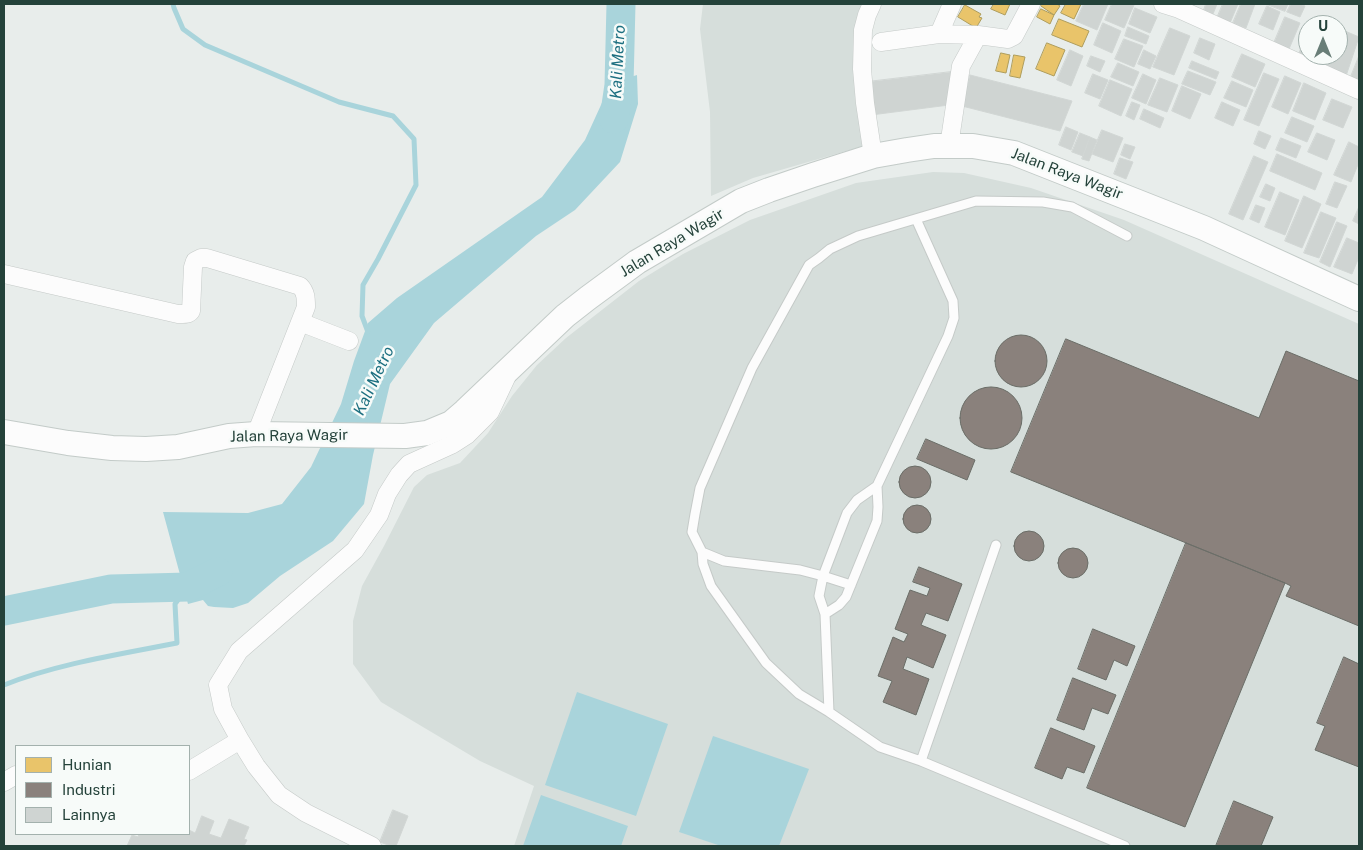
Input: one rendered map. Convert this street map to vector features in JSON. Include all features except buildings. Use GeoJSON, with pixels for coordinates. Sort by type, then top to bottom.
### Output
{"type":"FeatureCollection","features":[{"type":"Feature","properties":{"kind":"main road","name":"Jalan Raya Wagir"},"geometry":{"type":"LineString","coordinates":[[4,432],[68,443],[112,448],[146,449],[178,447],[229,436],[256,434],[405,436],[427,433],[451,422],[465,411],[565,316],[637,262],[688,231],[741,201],[769,190],[873,156],[907,150],[973,146],[1014,153],[1204,228],[1359,299]]}},
{"type":"Feature","properties":{"kind":"street"},"geometry":{"type":"LineString","coordinates":[[872,4],[863,30],[862,70],[873,156]]}},
{"type":"Feature","properties":{"kind":"street"},"geometry":{"type":"LineString","coordinates":[[952,4],[947,34],[961,66]]}},
{"type":"Feature","properties":{"kind":"street"},"geometry":{"type":"LineString","coordinates":[[881,42],[947,34],[978,35],[1008,39],[1014,36],[1031,4]]}},
{"type":"Feature","properties":{"kind":"street"},"geometry":{"type":"LineString","coordinates":[[1174,6],[1359,90]]}},
{"type":"Feature","properties":{"kind":"street"},"geometry":{"type":"LineString","coordinates":[[949,146],[961,66],[978,35]]}},
{"type":"Feature","properties":{"kind":"street"},"geometry":{"type":"LineString","coordinates":[[4,274],[178,314],[186,314],[192,311],[193,267],[196,261],[201,258],[207,258],[300,286],[304,289],[306,307],[256,434]]}},
{"type":"Feature","properties":{"kind":"street"},"geometry":{"type":"LineString","coordinates":[[300,322],[349,341]]}},
{"type":"Feature","properties":{"kind":"street"},"geometry":{"type":"LineString","coordinates":[[372,846],[306,812],[279,795],[256,766],[240,740],[223,709],[218,685],[239,651],[355,550],[379,515],[387,494],[399,474],[409,464],[453,444],[467,435],[488,414],[511,368]]}},
{"type":"Feature","properties":{"kind":"street"},"geometry":{"type":"LineString","coordinates":[[190,770],[240,740]]}},
{"type":"Feature","properties":{"kind":"street"},"geometry":{"type":"LineString","coordinates":[[4,782],[15,776]]}},
{"type":"Feature","properties":{"kind":"lane"},"geometry":{"type":"LineString","coordinates":[[1125,846],[921,761],[880,747],[799,694],[766,664],[711,586],[703,564],[702,552],[692,532],[700,488],[752,368],[809,265],[830,249],[851,240],[976,201],[1043,202],[1072,207],[1127,236]]}},
{"type":"Feature","properties":{"kind":"lane"},"geometry":{"type":"LineString","coordinates":[[825,614],[839,605],[846,597],[876,521],[878,507],[877,486],[948,336],[954,318],[953,300],[916,219]]}},
{"type":"Feature","properties":{"kind":"lane"},"geometry":{"type":"LineString","coordinates":[[829,712],[825,614],[819,596],[823,576],[847,513],[857,500],[877,486]]}},
{"type":"Feature","properties":{"kind":"lane"},"geometry":{"type":"LineString","coordinates":[[921,761],[996,545]]}},
{"type":"Feature","properties":{"kind":"lane"},"geometry":{"type":"LineString","coordinates":[[702,552],[724,560],[800,570],[851,585]]}},
{"type":"Feature","properties":{"kind":"shaded area"},"geometry":{"type":"Polygon","coordinates":[[[703,4],[868,4],[867,145],[753,178],[711,196],[710,112],[700,29],[703,4]]]}},
{"type":"Feature","properties":{"kind":"shaded area"},"geometry":{"type":"Polygon","coordinates":[[[933,172],[964,173],[1031,188],[1124,220],[1359,324],[1359,846],[514,846],[534,786],[480,761],[381,702],[353,664],[353,621],[362,586],[414,487],[427,475],[460,463],[488,433],[512,396],[537,365],[566,338],[639,281],[683,254],[750,220],[856,183],[933,172]]]}},
{"type":"Feature","properties":{"kind":"water"},"geometry":{"type":"Polygon","coordinates":[[[637,75],[638,104],[620,162],[575,210],[536,236],[434,323],[390,384],[373,455],[364,504],[333,541],[280,576],[248,603],[233,608],[208,606],[203,600],[188,604],[163,512],[248,513],[282,504],[311,467],[341,404],[368,323],[397,298],[542,197],[585,140],[611,83],[637,75]]]}},
{"type":"Feature","properties":{"kind":"water"},"geometry":{"type":"Polygon","coordinates":[[[577,692],[668,724],[636,816],[545,785],[577,692]]]}},
{"type":"Feature","properties":{"kind":"water"},"geometry":{"type":"Polygon","coordinates":[[[713,736],[809,769],[779,846],[721,846],[679,832],[713,736]]]}},
{"type":"Feature","properties":{"kind":"water"},"geometry":{"type":"Polygon","coordinates":[[[541,795],[628,826],[621,846],[523,846],[541,795]]]}},
{"type":"Feature","properties":{"kind":"waterway"},"geometry":{"type":"LineString","coordinates":[[173,4],[183,29],[205,45],[339,102],[393,116],[414,139],[416,185],[363,285],[362,316],[368,332]]}},
{"type":"Feature","properties":{"kind":"waterway","name":"Kali Metro"},"geometry":{"type":"LineString","coordinates":[[614,119],[619,85],[621,4]]}},
{"type":"Feature","properties":{"kind":"waterway","name":"Kali Metro"},"geometry":{"type":"LineString","coordinates":[[4,611],[111,589],[188,587],[218,572]]}},
{"type":"Feature","properties":{"kind":"waterway"},"geometry":{"type":"LineString","coordinates":[[4,685],[67,665],[177,643],[175,604],[187,587]]}}]}
